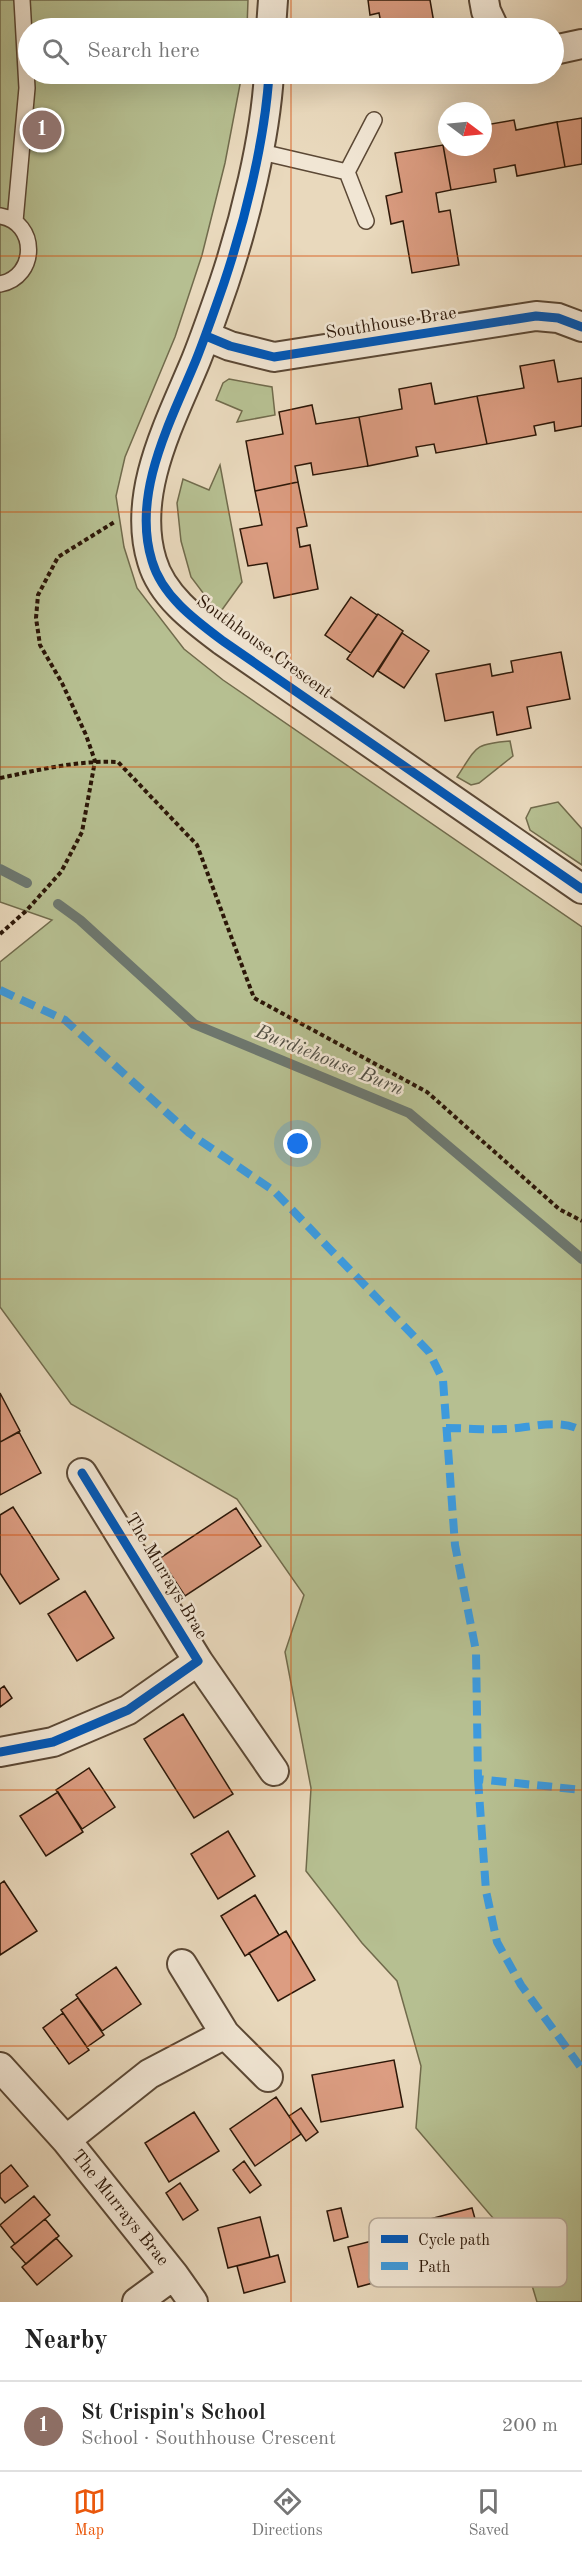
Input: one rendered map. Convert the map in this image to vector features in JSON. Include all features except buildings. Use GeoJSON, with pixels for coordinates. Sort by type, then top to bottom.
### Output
{"type":"FeatureCollection","features":[{"type":"Feature","properties":{"kind":"street"},"geometry":{"type":"LineString","coordinates":[[272,18],[273,0]]}},
{"type":"Feature","properties":{"kind":"street"},"geometry":{"type":"LineString","coordinates":[[484,0],[489,18]]}},
{"type":"Feature","properties":{"kind":"street"},"geometry":{"type":"LineString","coordinates":[[564,48],[582,44]]}},
{"type":"Feature","properties":{"kind":"street","name":"Southhouse Crescent"},"geometry":{"type":"LineString","coordinates":[[267,84],[257,151],[242,221],[206,336],[169,425],[154,468],[147,501],[146,534],[152,562],[164,587],[190,616],[425,783],[489,823],[582,889]]}},
{"type":"Feature","properties":{"kind":"street","name":"Southhouse Brae"},"geometry":{"type":"LineString","coordinates":[[206,336],[239,349],[274,357],[536,315],[558,318],[582,327]]}},
{"type":"Feature","properties":{"kind":"street","name":"The Murrays Brae"},"geometry":{"type":"LineString","coordinates":[[82,1473],[198,1661],[274,1771]]}},
{"type":"Feature","properties":{"kind":"street","name":"The Murrays Brae"},"geometry":{"type":"LineString","coordinates":[[0,1752],[53,1742],[128,1710],[198,1661]]}},
{"type":"Feature","properties":{"kind":"street"},"geometry":{"type":"LineString","coordinates":[[182,1964],[225,2034],[268,2077]]}},
{"type":"Feature","properties":{"kind":"street","name":"The Murrays Brae"},"geometry":{"type":"LineString","coordinates":[[66,2140],[149,2074],[225,2034]]}},
{"type":"Feature","properties":{"kind":"street","name":"The Murrays Brae"},"geometry":{"type":"LineString","coordinates":[[0,2067],[66,2140],[193,2302]]}},
{"type":"Feature","properties":{"kind":"street","name":"The Murrays Brae"},"geometry":{"type":"LineString","coordinates":[[137,2302],[174,2275]]}},
{"type":"Feature","properties":{"kind":"lane"},"geometry":{"type":"LineString","coordinates":[[22,0],[23,18]]}},
{"type":"Feature","properties":{"kind":"lane"},"geometry":{"type":"LineString","coordinates":[[0,284],[23,271],[28,261],[27,239],[7,219],[27,84]]}},
{"type":"Feature","properties":{"kind":"lane"},"geometry":{"type":"LineString","coordinates":[[366,221],[347,172],[374,120]]}},
{"type":"Feature","properties":{"kind":"lane"},"geometry":{"type":"LineString","coordinates":[[257,151],[347,172]]}},
{"type":"Feature","properties":{"kind":"path"},"geometry":{"type":"LineString","coordinates":[[0,934],[27,911],[61,872],[82,832],[95,761],[86,735],[62,683],[40,645],[36,618],[38,595],[58,557],[147,501]]}},
{"type":"Feature","properties":{"kind":"path"},"geometry":{"type":"LineString","coordinates":[[0,778],[95,761],[118,762],[197,845],[254,998],[427,1092],[559,1209],[582,1221]]}},
{"type":"Feature","properties":{"kind":"green space"},"geometry":{"type":"Polygon","coordinates":[[[0,0],[248,0],[247,18],[18,18],[18,84],[240,84],[225,163],[202,255],[175,337],[125,457],[116,496],[124,547],[137,588],[184,649],[223,680],[582,927],[582,2302],[537,2302],[532,2287],[567,2287],[567,2218],[493,2218],[416,2128],[421,2066],[397,1981],[362,1943],[306,1871],[311,1788],[285,1652],[304,1595],[237,1499],[71,1404],[0,1307],[0,962],[52,920],[0,902],[0,0]]]}},
{"type":"Feature","properties":{"kind":"green space"},"geometry":{"type":"Polygon","coordinates":[[[229,379],[272,387],[275,415],[237,422],[242,411],[216,400],[223,383],[229,379]]]}},
{"type":"Feature","properties":{"kind":"green space"},"geometry":{"type":"Polygon","coordinates":[[[220,465],[242,582],[219,614],[191,577],[181,541],[177,503],[183,479],[209,490],[220,465]]]}},
{"type":"Feature","properties":{"kind":"green space"},"geometry":{"type":"Polygon","coordinates":[[[510,741],[513,756],[479,783],[471,785],[457,777],[477,749],[489,744],[510,741]]]}},
{"type":"Feature","properties":{"kind":"green space"},"geometry":{"type":"Polygon","coordinates":[[[558,802],[582,829],[582,865],[530,830],[526,818],[531,808],[558,802]]]}},
{"type":"Feature","properties":{"kind":"waterway","name":"Burdiehouse Burn"},"geometry":{"type":"LineString","coordinates":[[0,869],[27,883]]}},
{"type":"Feature","properties":{"kind":"waterway","name":"Burdiehouse Burn"},"geometry":{"type":"LineString","coordinates":[[58,904],[80,920],[194,1024],[409,1113],[582,1259]]}},
{"type":"Feature","properties":{"kind":"marked path"},"geometry":{"type":"LineString","coordinates":[[0,990],[65,1020],[189,1133],[274,1191],[429,1352],[443,1380],[455,1545],[476,1651],[478,1779],[582,1790]]}},
{"type":"Feature","properties":{"kind":"marked path"},"geometry":{"type":"LineString","coordinates":[[446,1428],[503,1429],[554,1424],[582,1431]]}},
{"type":"Feature","properties":{"kind":"marked path"},"geometry":{"type":"LineString","coordinates":[[478,1779],[486,1891],[497,1942],[521,1985],[582,2069]]}},
{"type":"Feature","properties":{"kind":"cycle path"},"geometry":{"type":"LineString","coordinates":[[268,84],[259,153],[239,233],[207,332],[166,432],[150,484],[146,509],[147,535],[157,574],[171,596],[201,625],[582,889]]}},
{"type":"Feature","properties":{"kind":"cycle path"},"geometry":{"type":"LineString","coordinates":[[206,336],[230,346],[274,357],[536,316],[558,318],[582,327]]}},
{"type":"Feature","properties":{"kind":"cycle path"},"geometry":{"type":"LineString","coordinates":[[0,1752],[53,1742],[128,1710],[198,1661],[82,1473]]}},
{"type":"Feature","properties":{"kind":"place","name":"St Crispin's School"},"geometry":{"type":"Point","coordinates":[42,130]}}]}
